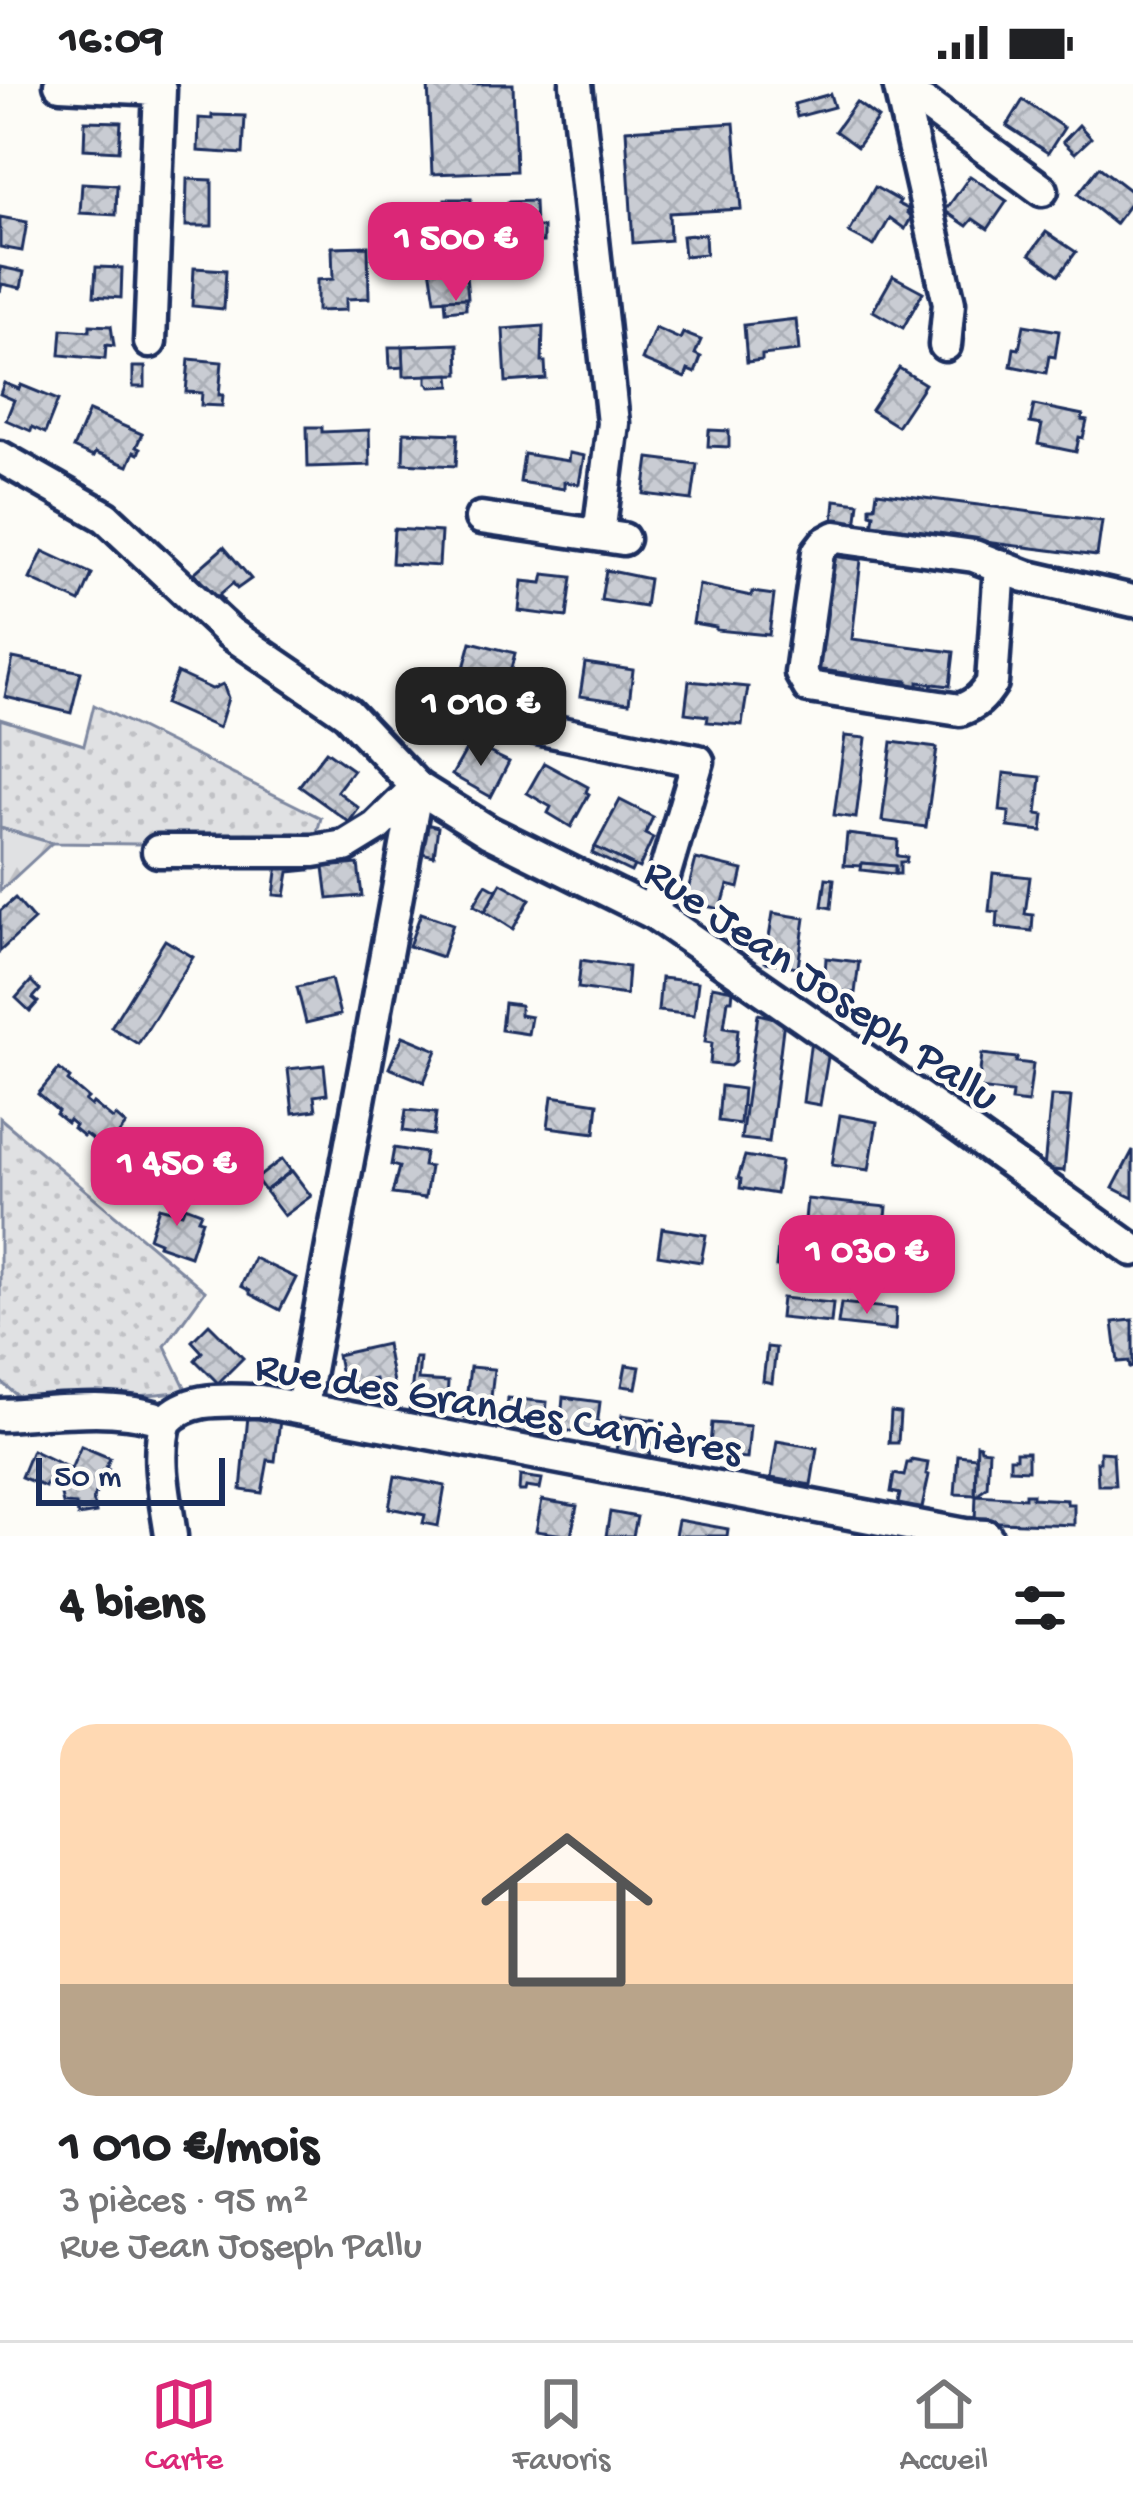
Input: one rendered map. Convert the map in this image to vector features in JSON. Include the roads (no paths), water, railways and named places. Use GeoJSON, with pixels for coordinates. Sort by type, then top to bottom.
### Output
{"type":"FeatureCollection","features":[{"type":"Feature","properties":{"kind":"street"},"geometry":{"type":"LineString","coordinates":[[60,84],[160,89],[149,342]]}},
{"type":"Feature","properties":{"kind":"street"},"geometry":{"type":"LineString","coordinates":[[481,518],[611,537],[613,423],[576,84]]}},
{"type":"Feature","properties":{"kind":"street"},"geometry":{"type":"LineString","coordinates":[[901,91],[1042,190]]}},
{"type":"Feature","properties":{"kind":"street"},"geometry":{"type":"LineString","coordinates":[[901,91],[949,303],[945,344]]}},
{"type":"Feature","properties":{"kind":"street","name":"Rue Jean Joseph Pallu"},"geometry":{"type":"LineString","coordinates":[[0,457],[106,517],[230,633],[347,713],[417,787],[489,832],[653,913],[1133,1250]]}},
{"type":"Feature","properties":{"kind":"street"},"geometry":{"type":"LineString","coordinates":[[1000,565],[992,683],[973,705],[960,710],[809,687],[804,681],[801,674],[818,552],[836,537],[974,556],[1000,565],[1025,576],[1133,601]]}},
{"type":"Feature","properties":{"kind":"street"},"geometry":{"type":"LineString","coordinates":[[512,723],[698,761],[653,913]]}},
{"type":"Feature","properties":{"kind":"street"},"geometry":{"type":"LineString","coordinates":[[158,851],[314,851],[345,846],[376,827],[417,787]]}},
{"type":"Feature","properties":{"kind":"street"},"geometry":{"type":"LineString","coordinates":[[302,1408],[417,787]]}},
{"type":"Feature","properties":{"kind":"street","name":"Rue des Grandes Carrières"},"geometry":{"type":"LineString","coordinates":[[0,1414],[114,1411],[149,1414],[166,1421],[177,1409],[194,1402],[260,1401],[986,1536]]}},
{"type":"Feature","properties":{"kind":"street"},"geometry":{"type":"LineString","coordinates":[[166,1421],[160,1454],[172,1536]]}}]}
